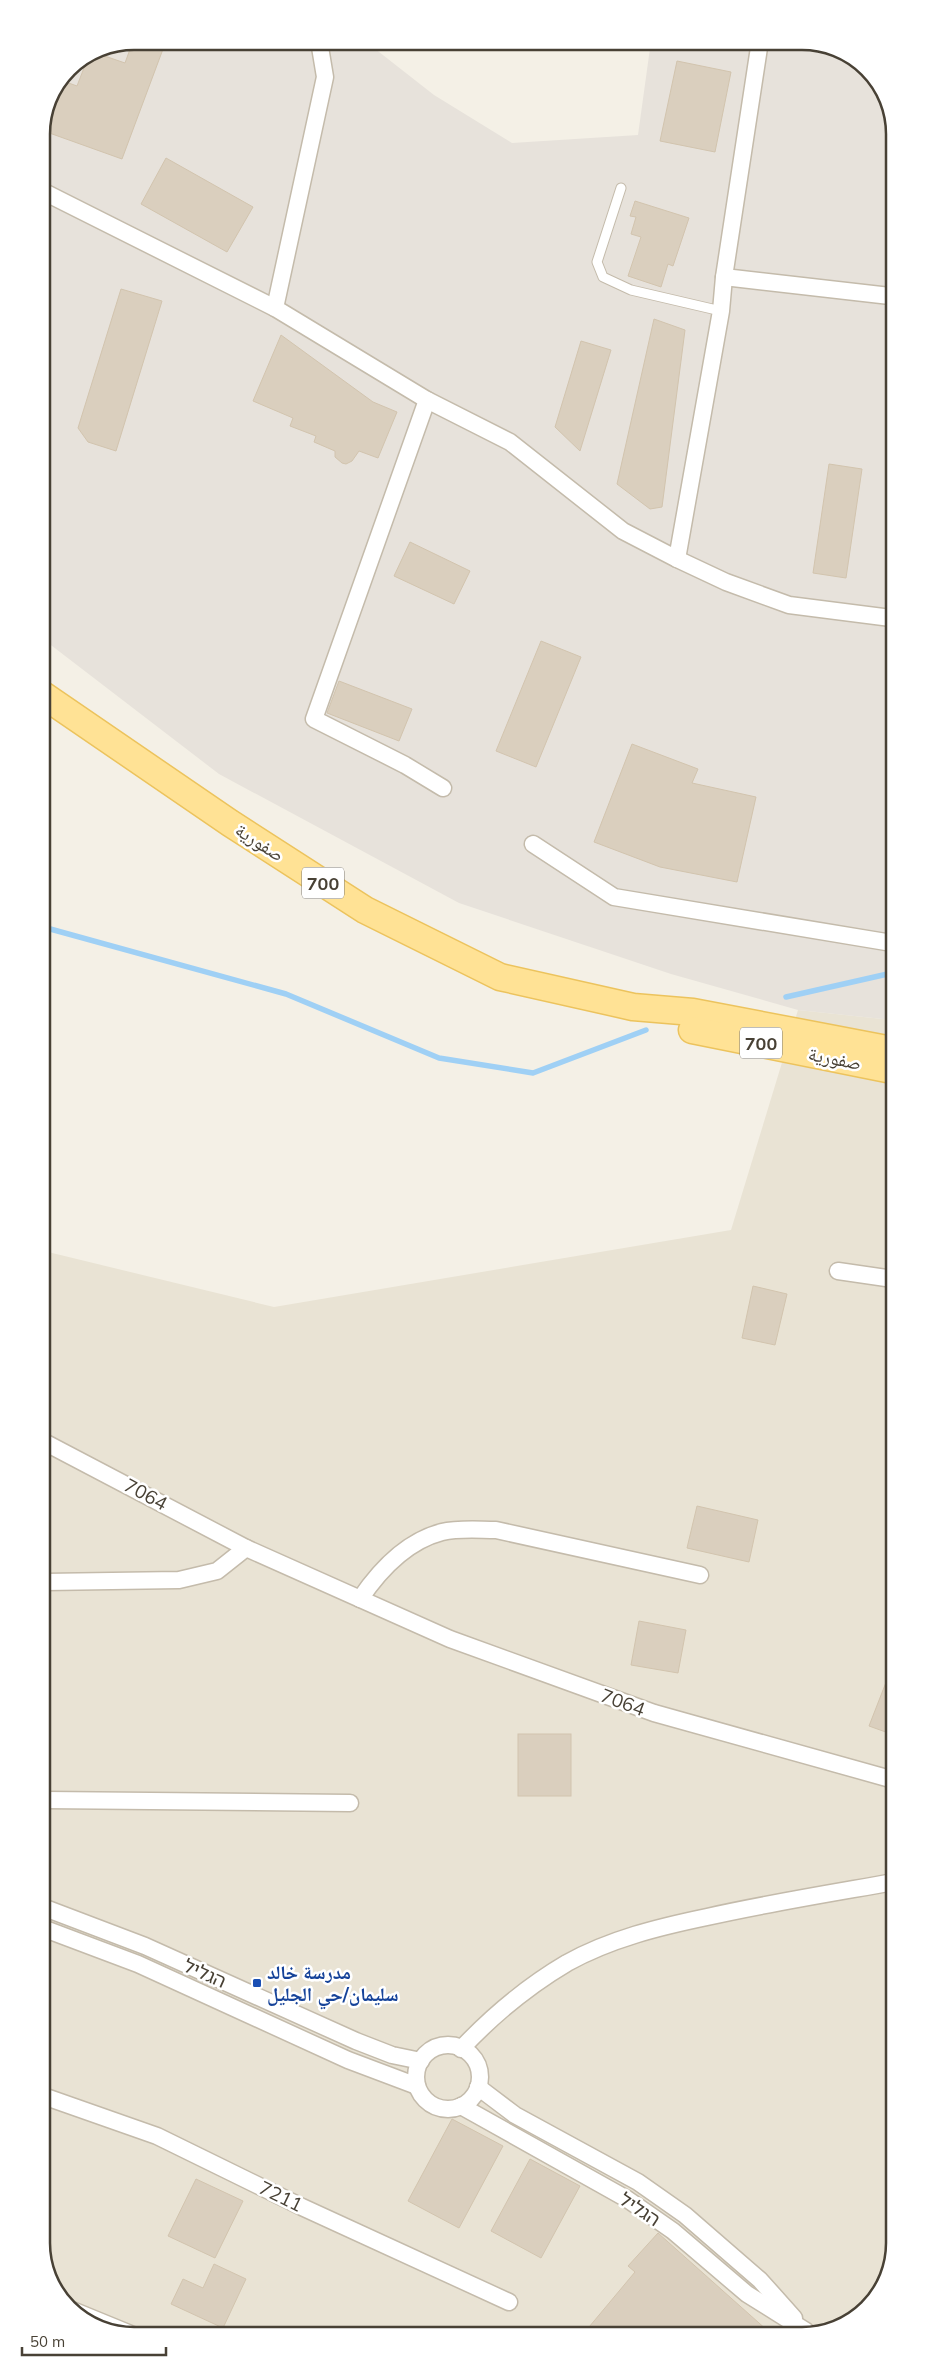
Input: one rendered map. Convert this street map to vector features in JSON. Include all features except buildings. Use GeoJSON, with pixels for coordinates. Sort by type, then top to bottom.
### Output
{"type":"FeatureCollection","features":[{"type":"Feature","properties":{"kind":"main road","name":"صفورية"},"geometry":{"type":"LineString","coordinates":[[50,700],[230,823],[365,910],[500,977],[633,1007],[693,1012],[886,1049]]}},
{"type":"Feature","properties":{"kind":"main road","name":"صفورية"},"geometry":{"type":"LineString","coordinates":[[633,1007],[681,1028],[886,1069]]}},
{"type":"Feature","properties":{"kind":"street"},"geometry":{"type":"LineString","coordinates":[[275,308],[325,77],[321,50]]}},
{"type":"Feature","properties":{"kind":"street"},"geometry":{"type":"LineString","coordinates":[[677,559],[721,311],[724,277],[759,50]]}},
{"type":"Feature","properties":{"kind":"street"},"geometry":{"type":"LineString","coordinates":[[50,195],[275,308],[427,400],[510,442],[623,531],[677,559],[726,582],[789,605],[886,617]]}},
{"type":"Feature","properties":{"kind":"street"},"geometry":{"type":"LineString","coordinates":[[724,277],[886,296]]}},
{"type":"Feature","properties":{"kind":"street"},"geometry":{"type":"LineString","coordinates":[[427,400],[314,719],[404,765],[443,788]]}},
{"type":"Feature","properties":{"kind":"street"},"geometry":{"type":"LineString","coordinates":[[533,844],[614,897],[886,942]]}},
{"type":"Feature","properties":{"kind":"street"},"geometry":{"type":"LineString","coordinates":[[838,1271],[886,1278]]}},
{"type":"Feature","properties":{"kind":"street","name":"7064"},"geometry":{"type":"LineString","coordinates":[[50,1445],[246,1548],[450,1639],[654,1713],[886,1778]]}},
{"type":"Feature","properties":{"kind":"street"},"geometry":{"type":"LineString","coordinates":[[360,1599],[375,1578],[393,1560],[416,1544],[442,1532],[466,1530],[496,1530],[700,1575]]}},
{"type":"Feature","properties":{"kind":"street"},"geometry":{"type":"LineString","coordinates":[[50,1582],[179,1580],[217,1571],[246,1548]]}},
{"type":"Feature","properties":{"kind":"street"},"geometry":{"type":"LineString","coordinates":[[50,1800],[350,1802]]}},
{"type":"Feature","properties":{"kind":"street"},"geometry":{"type":"LineString","coordinates":[[461,2049],[516,1998],[568,1963],[612,1943],[656,1928],[750,1907],[886,1883]]}},
{"type":"Feature","properties":{"kind":"street","name":"הגליל"},"geometry":{"type":"LineString","coordinates":[[50,1910],[146,1946],[356,2041],[392,2055],[420,2061]]}},
{"type":"Feature","properties":{"kind":"street","name":"הגליל"},"geometry":{"type":"LineString","coordinates":[[50,1931],[138,1964],[348,2060],[417,2086]]}},
{"type":"Feature","properties":{"kind":"street"},"geometry":{"type":"LineString","coordinates":[[445,2045],[461,2049],[468,2053],[476,2062],[480,2074],[478,2088],[472,2098],[461,2106],[450,2109],[438,2108],[427,2102],[417,2086],[415,2080],[417,2067],[423,2056],[432,2049],[445,2045]]}},
{"type":"Feature","properties":{"kind":"street","name":"הגליל"},"geometry":{"type":"LineString","coordinates":[[478,2088],[515,2114],[638,2182],[685,2215],[760,2280],[802,2327]]}},
{"type":"Feature","properties":{"kind":"street","name":"7211"},"geometry":{"type":"LineString","coordinates":[[50,2103],[157,2136],[302,2207],[509,2302]]}},
{"type":"Feature","properties":{"kind":"street","name":"הגליל"},"geometry":{"type":"LineString","coordinates":[[461,2106],[627,2199],[672,2231],[747,2294],[800,2327]]}},
{"type":"Feature","properties":{"kind":"lane"},"geometry":{"type":"LineString","coordinates":[[621,188],[597,262],[603,277],[631,290],[721,311]]}},
{"type":"Feature","properties":{"kind":"shaded area"},"geometry":{"type":"Polygon","coordinates":[[[134,50],[376,50],[434,95],[512,143],[638,135],[650,50],[808,50],[834,56],[862,74],[875,92],[882,107],[886,134],[886,1019],[798,1010],[671,974],[459,903],[219,774],[50,644],[50,128],[53,112],[59,97],[67,83],[78,71],[102,56],[134,50]]]}},
{"type":"Feature","properties":{"kind":"shaded area"},"geometry":{"type":"Polygon","coordinates":[[[798,1010],[886,1019],[886,2243],[883,2265],[872,2290],[853,2310],[839,2318],[829,2323],[802,2327],[128,2327],[107,2323],[83,2310],[64,2290],[54,2270],[50,2243],[50,1252],[274,1307],[731,1230],[798,1010]]]}},
{"type":"Feature","properties":{"kind":"waterway"},"geometry":{"type":"LineString","coordinates":[[50,929],[286,994],[439,1058],[533,1073],[646,1030]]}},
{"type":"Feature","properties":{"kind":"waterway"},"geometry":{"type":"LineString","coordinates":[[786,997],[886,974]]}},
{"type":"Feature","properties":{"kind":"place","name":"مدرسة خالد سليمان/حي الجليل"},"geometry":{"type":"Point","coordinates":[257,1983]}}]}
